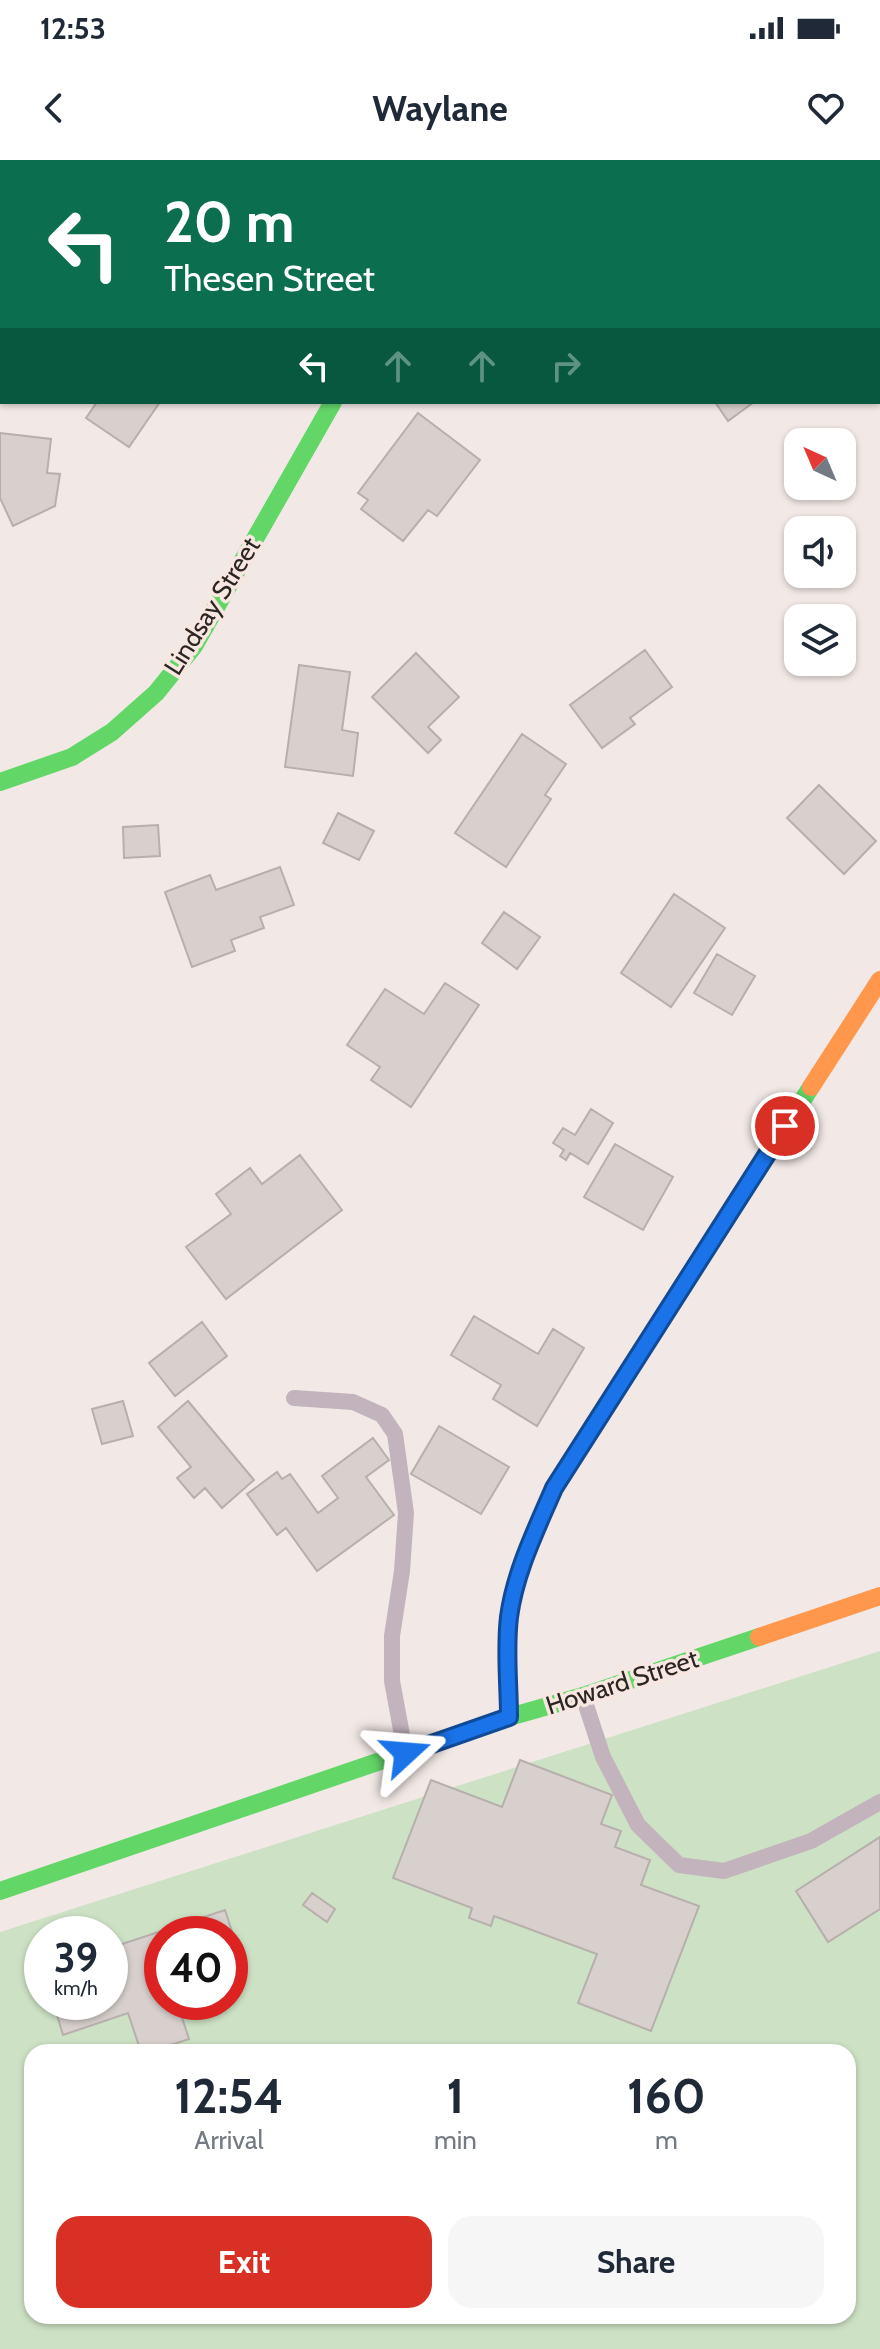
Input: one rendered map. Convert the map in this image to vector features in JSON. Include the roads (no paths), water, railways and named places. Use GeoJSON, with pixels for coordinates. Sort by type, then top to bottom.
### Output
{"type":"FeatureCollection","features":[{"type":"Feature","properties":{"kind":"street","name":"Lindsay Street"},"geometry":{"type":"LineString","coordinates":[[0,782],[72,757],[112,732],[156,693],[194,646],[332,404]]}},
{"type":"Feature","properties":{"kind":"street"},"geometry":{"type":"LineString","coordinates":[[509,1717],[509,1619],[516,1584],[554,1488],[880,980]]}},
{"type":"Feature","properties":{"kind":"street","name":"Howard Street"},"geometry":{"type":"LineString","coordinates":[[0,1891],[509,1717],[878,1603]]}},
{"type":"Feature","properties":{"kind":"lane"},"geometry":{"type":"LineString","coordinates":[[294,1398],[353,1402],[382,1415],[395,1434],[406,1513],[402,1571],[392,1636],[392,1681],[406,1753]]}},
{"type":"Feature","properties":{"kind":"lane"},"geometry":{"type":"LineString","coordinates":[[583,1696],[603,1757],[638,1825],[679,1865],[724,1871],[811,1841],[880,1802]]}}]}
